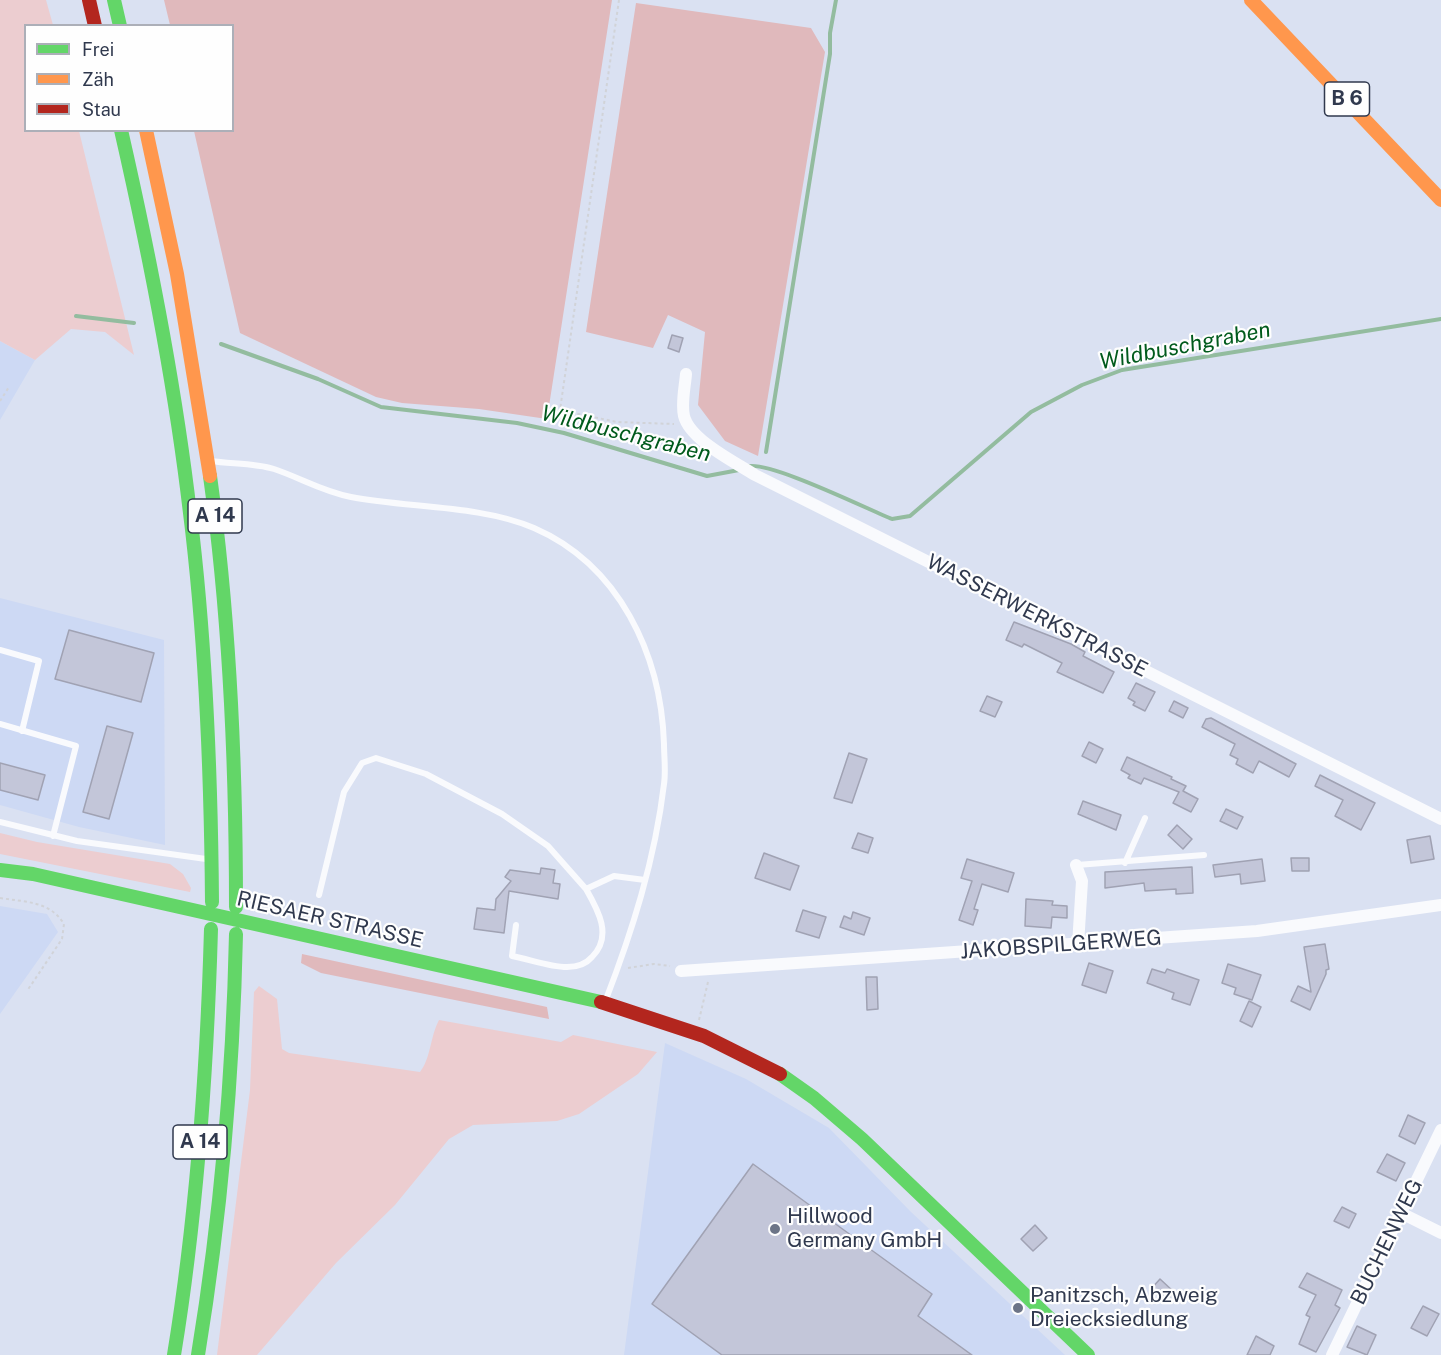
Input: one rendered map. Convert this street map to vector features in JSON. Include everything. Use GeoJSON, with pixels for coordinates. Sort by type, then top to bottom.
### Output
{"type":"FeatureCollection","features":[{"type":"Feature","properties":{"kind":"main road"},"geometry":{"type":"LineString","coordinates":[[89,0],[95,24]]}},
{"type":"Feature","properties":{"kind":"main road"},"geometry":{"type":"LineString","coordinates":[[114,0],[120,24]]}},
{"type":"Feature","properties":{"kind":"main road","name":"B 6"},"geometry":{"type":"LineString","coordinates":[[1251,0],[1441,200]]}},
{"type":"Feature","properties":{"kind":"main road","name":"A 14"},"geometry":{"type":"LineString","coordinates":[[121,132],[158,311],[186,483],[207,706],[212,902]]}},
{"type":"Feature","properties":{"kind":"main road","name":"A 14"},"geometry":{"type":"LineString","coordinates":[[146,132],[183,309],[208,461],[221,571],[232,711],[236,908]]}},
{"type":"Feature","properties":{"kind":"main road","name":"RIESAER STRASSE"},"geometry":{"type":"LineString","coordinates":[[0,870],[33,874],[604,1003],[696,1032],[750,1058],[796,1085],[822,1106],[872,1149],[1088,1355]]}},
{"type":"Feature","properties":{"kind":"main road","name":"A 14"},"geometry":{"type":"LineString","coordinates":[[174,1355],[199,1153],[210,992],[211,928]]}},
{"type":"Feature","properties":{"kind":"main road","name":"A 14"},"geometry":{"type":"LineString","coordinates":[[198,1355],[224,1150],[235,996],[236,934]]}},
{"type":"Feature","properties":{"kind":"street"},"geometry":{"type":"LineString","coordinates":[[686,374],[683,404],[688,426]]}},
{"type":"Feature","properties":{"kind":"street","name":"WASSERWERKSTRASSE"},"geometry":{"type":"LineString","coordinates":[[688,426],[701,439],[755,475],[1441,819]]}},
{"type":"Feature","properties":{"kind":"street"},"geometry":{"type":"LineString","coordinates":[[1076,865],[1082,881],[1078,945]]}},
{"type":"Feature","properties":{"kind":"street","name":"JAKOBSPILGERWEG"},"geometry":{"type":"LineString","coordinates":[[681,971],[711,967],[1078,945],[1257,931],[1441,905]]}},
{"type":"Feature","properties":{"kind":"street","name":"BUCHENWEG"},"geometry":{"type":"LineString","coordinates":[[1332,1355],[1441,1130]]}},
{"type":"Feature","properties":{"kind":"street"},"geometry":{"type":"LineString","coordinates":[[1401,1214],[1441,1233]]}},
{"type":"Feature","properties":{"kind":"lane"},"geometry":{"type":"LineString","coordinates":[[208,461],[273,468],[321,490],[352,497],[471,512],[532,527],[561,542],[599,571],[633,617],[652,667],[663,711],[665,783],[633,928],[604,1003]]}},
{"type":"Feature","properties":{"kind":"lane"},"geometry":{"type":"LineString","coordinates":[[0,650],[39,661],[22,731]]}},
{"type":"Feature","properties":{"kind":"lane"},"geometry":{"type":"LineString","coordinates":[[0,724],[76,746],[53,836]]}},
{"type":"Feature","properties":{"kind":"lane"},"geometry":{"type":"LineString","coordinates":[[319,895],[344,792],[362,763],[376,758],[426,774],[502,814],[548,846],[586,889],[599,912],[603,929],[601,945],[589,961],[567,967],[512,956],[516,925]]}},
{"type":"Feature","properties":{"kind":"lane"},"geometry":{"type":"LineString","coordinates":[[1125,863],[1145,818]]}},
{"type":"Feature","properties":{"kind":"lane"},"geometry":{"type":"LineString","coordinates":[[0,822],[53,836],[149,853],[212,860]]}},
{"type":"Feature","properties":{"kind":"lane"},"geometry":{"type":"LineString","coordinates":[[1076,865],[1125,863],[1204,855]]}},
{"type":"Feature","properties":{"kind":"lane"},"geometry":{"type":"LineString","coordinates":[[586,889],[614,876],[645,880]]}},
{"type":"Feature","properties":{"kind":"path"},"geometry":{"type":"LineString","coordinates":[[619,0],[560,410],[616,422],[688,426]]}},
{"type":"Feature","properties":{"kind":"path"},"geometry":{"type":"LineString","coordinates":[[0,401],[9,387]]}},
{"type":"Feature","properties":{"kind":"path"},"geometry":{"type":"LineString","coordinates":[[0,898],[40,904],[57,912],[64,924],[62,939],[27,991]]}},
{"type":"Feature","properties":{"kind":"path"},"geometry":{"type":"LineString","coordinates":[[618,968],[669,965],[681,971]]}},
{"type":"Feature","properties":{"kind":"path"},"geometry":{"type":"LineString","coordinates":[[696,1032],[711,967]]}},
{"type":"Feature","properties":{"kind":"shaded area"},"geometry":{"type":"Polygon","coordinates":[[[0,0],[46,0],[53,24],[24,24],[24,132],[79,132],[134,355],[105,332],[71,329],[35,360],[0,341],[0,0]]]}},
{"type":"Feature","properties":{"kind":"shaded area"},"geometry":{"type":"Polygon","coordinates":[[[164,0],[612,0],[547,419],[479,409],[402,403],[376,397],[240,333],[194,132],[234,132],[234,24],[170,24],[164,0]]]}},
{"type":"Feature","properties":{"kind":"shaded area"},"geometry":{"type":"Polygon","coordinates":[[[636,3],[811,28],[825,52],[758,456],[725,441],[698,405],[705,332],[668,315],[653,348],[586,332],[636,3]]]}},
{"type":"Feature","properties":{"kind":"shaded area"},"geometry":{"type":"Polygon","coordinates":[[[0,341],[35,360],[0,420],[0,341]]]}},
{"type":"Feature","properties":{"kind":"shaded area"},"geometry":{"type":"Polygon","coordinates":[[[0,598],[164,640],[165,845],[79,827],[0,805],[0,598]]]}},
{"type":"Feature","properties":{"kind":"shaded area"},"geometry":{"type":"Polygon","coordinates":[[[0,833],[37,842],[170,864],[183,874],[191,888],[190,892],[0,854],[0,833]]]}},
{"type":"Feature","properties":{"kind":"shaded area"},"geometry":{"type":"Polygon","coordinates":[[[0,906],[47,914],[58,932],[0,1014],[0,906]]]}},
{"type":"Feature","properties":{"kind":"shaded area"},"geometry":{"type":"Polygon","coordinates":[[[302,954],[547,1007],[549,1019],[321,973],[301,963],[302,954]]]}},
{"type":"Feature","properties":{"kind":"shaded area"},"geometry":{"type":"Polygon","coordinates":[[[259,986],[277,999],[282,1049],[289,1053],[420,1072],[439,1020],[561,1042],[573,1035],[657,1052],[638,1074],[579,1114],[557,1121],[473,1125],[449,1139],[395,1205],[336,1263],[257,1355],[217,1355],[250,1090],[254,992],[259,986]]]}},
{"type":"Feature","properties":{"kind":"shaded area","name":"Hillwood Germany GmbH"},"geometry":{"type":"Polygon","coordinates":[[[665,1043],[746,1079],[829,1128],[911,1212],[1065,1355],[624,1355],[665,1043]]]}},
{"type":"Feature","properties":{"kind":"building"},"geometry":{"type":"Polygon","coordinates":[[[672,335],[683,338],[679,352],[668,348],[672,335]]]}},
{"type":"Feature","properties":{"kind":"building"},"geometry":{"type":"Polygon","coordinates":[[[1014,622],[1071,644],[1085,652],[1083,656],[1114,672],[1103,693],[1057,672],[1062,663],[1024,644],[1022,647],[1006,640],[1014,622]]]}},
{"type":"Feature","properties":{"kind":"building"},"geometry":{"type":"Polygon","coordinates":[[[69,630],[154,653],[141,702],[55,679],[69,630]]]}},
{"type":"Feature","properties":{"kind":"building"},"geometry":{"type":"Polygon","coordinates":[[[1136,683],[1155,692],[1145,711],[1133,705],[1135,702],[1128,698],[1136,683]]]}},
{"type":"Feature","properties":{"kind":"building"},"geometry":{"type":"Polygon","coordinates":[[[987,696],[1002,702],[995,717],[980,711],[987,696]]]}},
{"type":"Feature","properties":{"kind":"building"},"geometry":{"type":"Polygon","coordinates":[[[1174,701],[1188,708],[1183,718],[1169,711],[1174,701]]]}},
{"type":"Feature","properties":{"kind":"building"},"geometry":{"type":"Polygon","coordinates":[[[1211,718],[1296,764],[1289,777],[1259,761],[1253,773],[1236,764],[1238,759],[1230,755],[1235,744],[1202,727],[1206,719],[1211,718]]]}},
{"type":"Feature","properties":{"kind":"building"},"geometry":{"type":"Polygon","coordinates":[[[107,726],[133,733],[109,819],[83,812],[107,726]]]}},
{"type":"Feature","properties":{"kind":"building"},"geometry":{"type":"Polygon","coordinates":[[[1089,742],[1103,749],[1096,763],[1082,756],[1089,742]]]}},
{"type":"Feature","properties":{"kind":"building"},"geometry":{"type":"Polygon","coordinates":[[[849,753],[867,759],[852,803],[834,798],[849,753]]]}},
{"type":"Feature","properties":{"kind":"building"},"geometry":{"type":"Polygon","coordinates":[[[1127,757],[1172,777],[1171,779],[1186,786],[1183,791],[1198,799],[1191,812],[1173,803],[1179,792],[1144,778],[1141,784],[1128,778],[1130,775],[1121,770],[1127,757]]]}},
{"type":"Feature","properties":{"kind":"building"},"geometry":{"type":"Polygon","coordinates":[[[0,763],[45,775],[38,800],[0,790],[0,763]]]}},
{"type":"Feature","properties":{"kind":"building"},"geometry":{"type":"Polygon","coordinates":[[[1320,775],[1375,803],[1361,830],[1335,816],[1343,800],[1315,786],[1320,775]]]}},
{"type":"Feature","properties":{"kind":"building"},"geometry":{"type":"Polygon","coordinates":[[[1083,801],[1121,815],[1116,830],[1078,814],[1083,801]]]}},
{"type":"Feature","properties":{"kind":"building"},"geometry":{"type":"Polygon","coordinates":[[[1226,809],[1243,817],[1237,829],[1220,821],[1226,809]]]}},
{"type":"Feature","properties":{"kind":"building"},"geometry":{"type":"Polygon","coordinates":[[[1177,825],[1192,839],[1183,849],[1168,835],[1177,825]]]}},
{"type":"Feature","properties":{"kind":"building"},"geometry":{"type":"Polygon","coordinates":[[[858,833],[873,838],[868,853],[852,848],[858,833]]]}},
{"type":"Feature","properties":{"kind":"building"},"geometry":{"type":"Polygon","coordinates":[[[1430,836],[1434,859],[1411,863],[1407,840],[1430,836]]]}},
{"type":"Feature","properties":{"kind":"building"},"geometry":{"type":"Polygon","coordinates":[[[764,853],[799,866],[790,890],[755,878],[764,853]]]}},
{"type":"Feature","properties":{"kind":"building"},"geometry":{"type":"Polygon","coordinates":[[[1291,858],[1309,858],[1309,871],[1292,871],[1291,858]]]}},
{"type":"Feature","properties":{"kind":"building"},"geometry":{"type":"Polygon","coordinates":[[[967,859],[1014,873],[1008,892],[982,884],[974,909],[978,910],[973,925],[959,920],[972,881],[961,878],[967,859]]]}},
{"type":"Feature","properties":{"kind":"building"},"geometry":{"type":"Polygon","coordinates":[[[1262,859],[1265,881],[1241,884],[1240,874],[1215,877],[1213,865],[1262,859]]]}},
{"type":"Feature","properties":{"kind":"building"},"geometry":{"type":"Polygon","coordinates":[[[1192,867],[1193,893],[1176,894],[1176,889],[1145,891],[1144,883],[1105,888],[1105,872],[1192,867]]]}},
{"type":"Feature","properties":{"kind":"building"},"geometry":{"type":"Polygon","coordinates":[[[541,868],[555,870],[553,883],[560,884],[558,899],[509,891],[504,933],[474,929],[477,908],[495,910],[496,899],[511,881],[505,877],[510,870],[540,874],[541,868]]]}},
{"type":"Feature","properties":{"kind":"building"},"geometry":{"type":"Polygon","coordinates":[[[1026,899],[1053,901],[1052,905],[1067,906],[1067,918],[1052,917],[1051,928],[1025,926],[1026,899]]]}},
{"type":"Feature","properties":{"kind":"building"},"geometry":{"type":"Polygon","coordinates":[[[803,910],[826,917],[819,938],[796,931],[803,910]]]}},
{"type":"Feature","properties":{"kind":"building"},"geometry":{"type":"Polygon","coordinates":[[[853,912],[870,918],[864,935],[840,927],[844,916],[851,919],[853,912]]]}},
{"type":"Feature","properties":{"kind":"building"},"geometry":{"type":"Polygon","coordinates":[[[1325,944],[1329,969],[1326,970],[1310,1010],[1291,1001],[1298,986],[1311,992],[1304,947],[1325,944]]]}},
{"type":"Feature","properties":{"kind":"building"},"geometry":{"type":"Polygon","coordinates":[[[1089,963],[1113,971],[1106,993],[1082,985],[1089,963]]]}},
{"type":"Feature","properties":{"kind":"building"},"geometry":{"type":"Polygon","coordinates":[[[1228,964],[1261,975],[1252,1000],[1234,994],[1236,988],[1222,983],[1228,964]]]}},
{"type":"Feature","properties":{"kind":"building"},"geometry":{"type":"Polygon","coordinates":[[[1152,969],[1165,973],[1167,969],[1199,980],[1190,1005],[1172,999],[1174,993],[1147,983],[1152,969]]]}},
{"type":"Feature","properties":{"kind":"building"},"geometry":{"type":"Polygon","coordinates":[[[866,977],[877,977],[878,1009],[867,1010],[866,977]]]}},
{"type":"Feature","properties":{"kind":"building"},"geometry":{"type":"Polygon","coordinates":[[[1249,1001],[1261,1007],[1252,1027],[1240,1021],[1249,1001]]]}},
{"type":"Feature","properties":{"kind":"building"},"geometry":{"type":"Polygon","coordinates":[[[1408,1115],[1425,1123],[1415,1144],[1399,1136],[1408,1115]]]}},
{"type":"Feature","properties":{"kind":"building"},"geometry":{"type":"Polygon","coordinates":[[[1387,1154],[1405,1163],[1396,1181],[1377,1172],[1387,1154]]]}},
{"type":"Feature","properties":{"kind":"building","name":"Hillwood Germany GmbH"},"geometry":{"type":"Polygon","coordinates":[[[753,1164],[932,1294],[918,1316],[972,1355],[722,1355],[652,1304],[753,1164]]]}},
{"type":"Feature","properties":{"kind":"building"},"geometry":{"type":"Polygon","coordinates":[[[1342,1207],[1356,1214],[1349,1228],[1334,1221],[1342,1207]]]}},
{"type":"Feature","properties":{"kind":"building"},"geometry":{"type":"Polygon","coordinates":[[[1035,1225],[1047,1238],[1033,1251],[1021,1239],[1035,1225]]]}},
{"type":"Feature","properties":{"kind":"building"},"geometry":{"type":"Polygon","coordinates":[[[1307,1273],[1342,1290],[1335,1305],[1340,1308],[1316,1352],[1299,1344],[1310,1317],[1306,1315],[1316,1295],[1299,1287],[1307,1273]]]}},
{"type":"Feature","properties":{"kind":"building"},"geometry":{"type":"Polygon","coordinates":[[[1160,1279],[1174,1292],[1165,1302],[1151,1289],[1160,1279]]]}},
{"type":"Feature","properties":{"kind":"building"},"geometry":{"type":"Polygon","coordinates":[[[1423,1306],[1439,1314],[1427,1336],[1411,1328],[1423,1306]]]}},
{"type":"Feature","properties":{"kind":"building"},"geometry":{"type":"Polygon","coordinates":[[[1357,1326],[1376,1335],[1367,1355],[1347,1347],[1357,1326]]]}},
{"type":"Feature","properties":{"kind":"building"},"geometry":{"type":"Polygon","coordinates":[[[1256,1336],[1274,1346],[1270,1355],[1247,1355],[1256,1336]]]}},
{"type":"Feature","properties":{"kind":"waterway"},"geometry":{"type":"LineString","coordinates":[[766,452],[830,54],[830,33],[836,0]]}},
{"type":"Feature","properties":{"kind":"waterway","name":"Wildbuschgraben"},"geometry":{"type":"LineString","coordinates":[[76,316],[134,323]]}},
{"type":"Feature","properties":{"kind":"waterway","name":"Wildbuschgraben"},"geometry":{"type":"LineString","coordinates":[[746,467],[756,466],[794,477],[892,519],[910,516],[1031,412],[1082,385],[1122,370],[1441,319]]}},
{"type":"Feature","properties":{"kind":"waterway","name":"Wildbuschgraben"},"geometry":{"type":"LineString","coordinates":[[221,344],[318,379],[381,407],[517,423],[564,433],[707,476],[739,470]]}},
{"type":"Feature","properties":{"kind":"traffic: fast"},"geometry":{"type":"LineString","coordinates":[[114,0],[120,24]]}},
{"type":"Feature","properties":{"kind":"traffic: fast"},"geometry":{"type":"LineString","coordinates":[[121,132],[161,321],[190,513],[207,707],[212,902]]}},
{"type":"Feature","properties":{"kind":"traffic: fast"},"geometry":{"type":"LineString","coordinates":[[210,476],[227,637],[235,799],[236,907]]}},
{"type":"Feature","properties":{"kind":"traffic: fast"},"geometry":{"type":"LineString","coordinates":[[0,870],[33,874],[601,1002]]}},
{"type":"Feature","properties":{"kind":"traffic: fast"},"geometry":{"type":"LineString","coordinates":[[174,1355],[189,1249],[200,1143],[211,929]]}},
{"type":"Feature","properties":{"kind":"traffic: fast"},"geometry":{"type":"LineString","coordinates":[[198,1355],[213,1250],[229,1093],[236,934]]}},
{"type":"Feature","properties":{"kind":"traffic: fast"},"geometry":{"type":"LineString","coordinates":[[780,1074],[814,1098],[862,1139],[1088,1355]]}},
{"type":"Feature","properties":{"kind":"traffic: slow"},"geometry":{"type":"LineString","coordinates":[[1251,0],[1441,200]]}},
{"type":"Feature","properties":{"kind":"traffic: slow"},"geometry":{"type":"LineString","coordinates":[[146,132],[177,274],[210,476]]}},
{"type":"Feature","properties":{"kind":"traffic: jam"},"geometry":{"type":"LineString","coordinates":[[89,0],[95,24]]}},
{"type":"Feature","properties":{"kind":"traffic: jam"},"geometry":{"type":"LineString","coordinates":[[601,1002],[704,1036],[780,1074]]}},
{"type":"Feature","properties":{"kind":"place","name":"Hillwood Germany GmbH"},"geometry":{"type":"Point","coordinates":[775,1229]}},
{"type":"Feature","properties":{"kind":"place","name":"Panitzsch, Abzweig Dreiecksiedlung"},"geometry":{"type":"Point","coordinates":[1018,1308]}}]}
